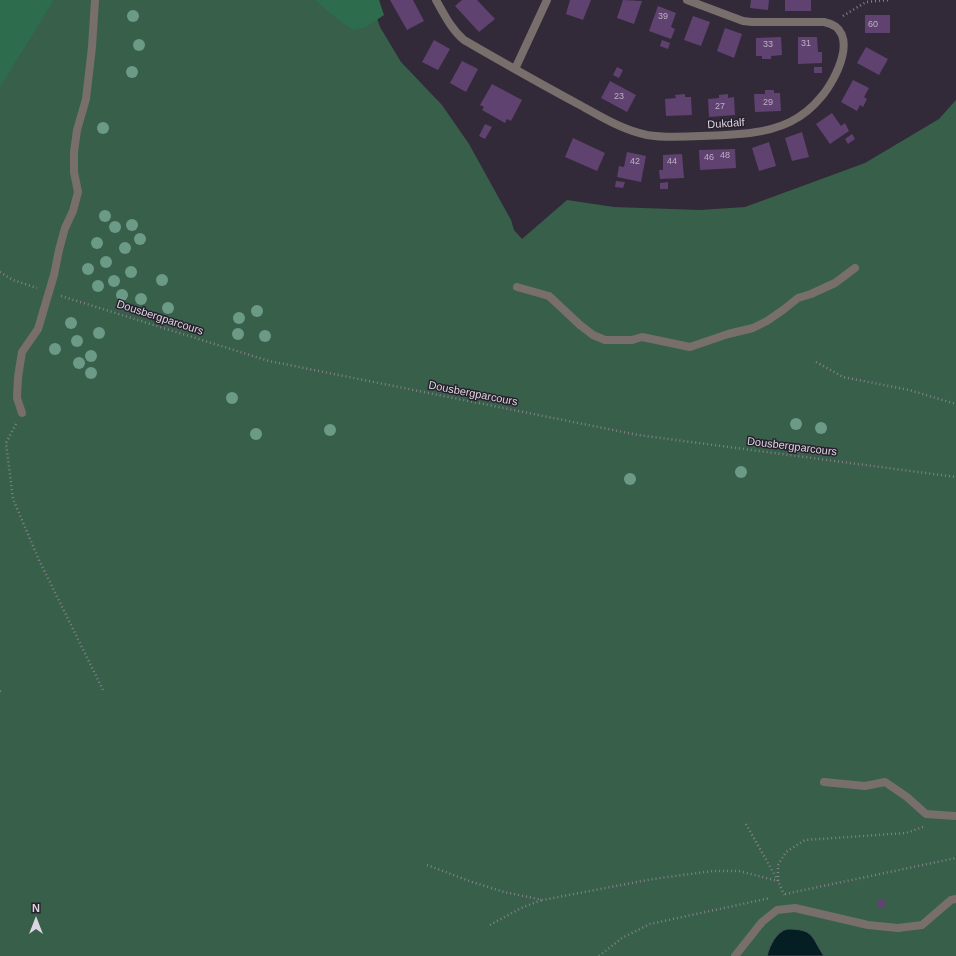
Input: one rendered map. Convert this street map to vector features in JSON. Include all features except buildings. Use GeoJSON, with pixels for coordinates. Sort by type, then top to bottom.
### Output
{"type":"FeatureCollection","features":[{"type":"Feature","properties":{"kind":"lane"},"geometry":{"type":"LineString","coordinates":[[22,414],[17,398],[18,377],[22,352],[38,329],[52,282],[65,228],[78,192],[74,172],[74,152],[77,130],[86,99],[92,47],[95,0]]}},
{"type":"Feature","properties":{"kind":"lane","name":"Dukdalf"},"geometry":{"type":"LineString","coordinates":[[436,0],[456,33],[464,40],[614,123],[636,132],[660,136],[681,137],[748,134],[770,129],[790,122],[803,114],[822,96],[838,70],[844,48],[843,39],[835,26]]}},
{"type":"Feature","properties":{"kind":"lane"},"geometry":{"type":"LineString","coordinates":[[515,69],[547,0]]}},
{"type":"Feature","properties":{"kind":"lane"},"geometry":{"type":"LineString","coordinates":[[687,0],[743,21],[824,22],[835,26]]}},
{"type":"Feature","properties":{"kind":"lane"},"geometry":{"type":"LineString","coordinates":[[517,287],[549,296],[580,325],[593,335],[604,340],[632,340],[642,337],[690,347],[728,334],[753,328],[767,321],[798,298],[835,283],[855,268]]}},
{"type":"Feature","properties":{"kind":"lane"},"geometry":{"type":"LineString","coordinates":[[824,782],[865,786],[885,782],[908,798],[926,814],[956,816]]}},
{"type":"Feature","properties":{"kind":"lane"},"geometry":{"type":"LineString","coordinates":[[735,956],[762,922],[777,910],[795,908],[868,925],[898,928],[922,925],[951,900],[956,899]]}},
{"type":"Feature","properties":{"kind":"path"},"geometry":{"type":"LineString","coordinates":[[835,26],[840,18],[866,2],[889,0]]}},
{"type":"Feature","properties":{"kind":"path"},"geometry":{"type":"LineString","coordinates":[[0,272],[13,280],[41,289]]}},
{"type":"Feature","properties":{"kind":"path","name":"Dousbergparcours"},"geometry":{"type":"LineString","coordinates":[[56,294],[269,361],[638,435],[956,477]]}},
{"type":"Feature","properties":{"kind":"path"},"geometry":{"type":"LineString","coordinates":[[816,362],[843,377],[909,390],[956,404]]}},
{"type":"Feature","properties":{"kind":"path"},"geometry":{"type":"LineString","coordinates":[[22,414],[6,443],[13,498],[39,560],[104,692]]}},
{"type":"Feature","properties":{"kind":"path"},"geometry":{"type":"LineString","coordinates":[[0,690],[3,693]]}},
{"type":"Feature","properties":{"kind":"path"},"geometry":{"type":"LineString","coordinates":[[746,824],[778,881]]}},
{"type":"Feature","properties":{"kind":"path"},"geometry":{"type":"LineString","coordinates":[[778,881],[778,865],[786,852],[805,840],[906,833],[927,826]]}},
{"type":"Feature","properties":{"kind":"path"},"geometry":{"type":"LineString","coordinates":[[427,865],[504,892],[543,900]]}},
{"type":"Feature","properties":{"kind":"path"},"geometry":{"type":"LineString","coordinates":[[490,925],[521,908],[543,900],[652,879],[713,871],[739,871],[778,881]]}},
{"type":"Feature","properties":{"kind":"green space"},"geometry":{"type":"Polygon","coordinates":[[[0,0],[371,0],[380,27],[401,62],[442,105],[469,144],[511,220],[514,230],[522,239],[567,200],[614,207],[700,210],[745,207],[865,163],[939,119],[956,100],[956,956],[0,956],[0,0]]]}},
{"type":"Feature","properties":{"kind":"green space"},"geometry":{"type":"Polygon","coordinates":[[[0,0],[54,0],[0,87],[0,0]]]}},
{"type":"Feature","properties":{"kind":"green space"},"geometry":{"type":"Polygon","coordinates":[[[315,0],[379,0],[384,15],[366,27],[353,30],[315,0]]]}},
{"type":"Feature","properties":{"kind":"shaded area"},"geometry":{"type":"Polygon","coordinates":[[[787,929],[796,929],[811,935],[824,956],[767,956],[774,940],[780,933],[787,929]]]}}]}
